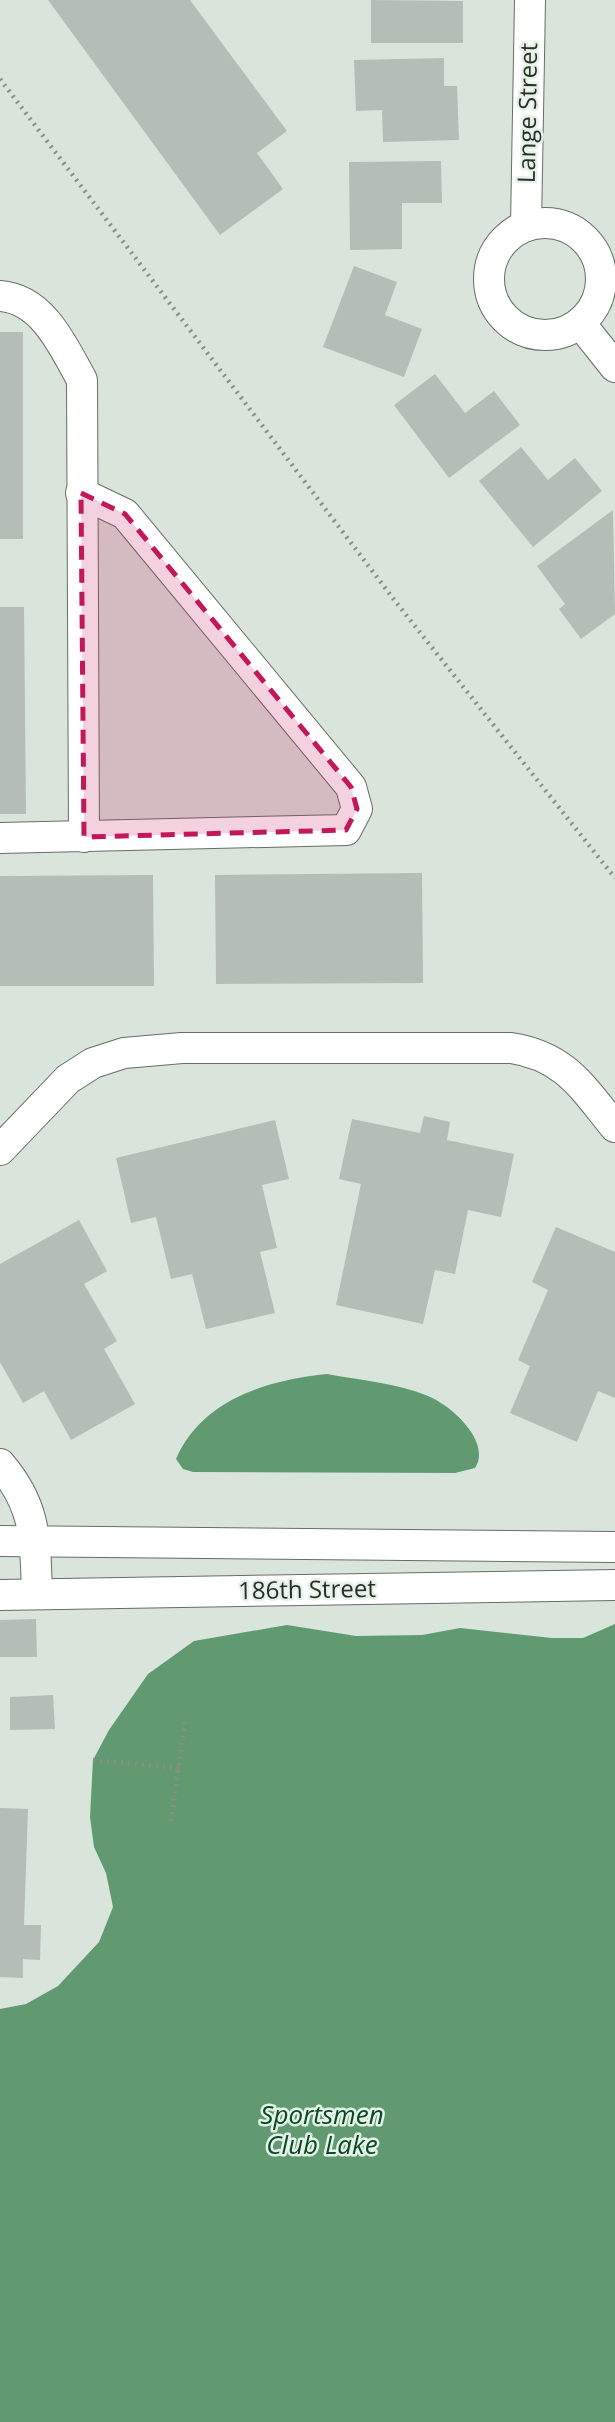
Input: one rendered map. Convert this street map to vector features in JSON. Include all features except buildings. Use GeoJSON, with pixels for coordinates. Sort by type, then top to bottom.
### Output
{"type":"FeatureCollection","features":[{"type":"Feature","properties":{"kind":"street","name":"Lange Street"},"geometry":{"type":"LineString","coordinates":[[526,226],[530,0]]}},
{"type":"Feature","properties":{"kind":"street"},"geometry":{"type":"LineString","coordinates":[[544,223],[563,226],[579,234],[591,247],[599,263],[601,282],[598,299],[580,323],[558,335],[540,336],[521,331],[505,320],[494,305],[488,286],[493,258],[509,234],[526,226],[544,223]]}},
{"type":"Feature","properties":{"kind":"street"},"geometry":{"type":"LineString","coordinates":[[0,296],[17,297],[52,326],[82,380],[84,837]]}},
{"type":"Feature","properties":{"kind":"street"},"geometry":{"type":"LineString","coordinates":[[580,323],[615,367]]}},
{"type":"Feature","properties":{"kind":"street"},"geometry":{"type":"LineString","coordinates":[[0,838],[346,830],[357,809],[351,786],[125,514],[81,493]]}},
{"type":"Feature","properties":{"kind":"street"},"geometry":{"type":"LineString","coordinates":[[0,1150],[68,1079],[93,1063],[124,1053],[182,1048],[498,1048],[535,1052],[553,1060],[573,1076],[615,1127]]}},
{"type":"Feature","properties":{"kind":"street"},"geometry":{"type":"LineString","coordinates":[[0,1464],[27,1502],[35,1542],[37,1594]]}},
{"type":"Feature","properties":{"kind":"street","name":"186th Street"},"geometry":{"type":"LineString","coordinates":[[0,1541],[615,1547]]}},
{"type":"Feature","properties":{"kind":"street","name":"186th Street"},"geometry":{"type":"LineString","coordinates":[[0,1595],[615,1585]]}},
{"type":"Feature","properties":{"kind":"path"},"geometry":{"type":"LineString","coordinates":[[0,79],[370,569],[615,878]]}},
{"type":"Feature","properties":{"kind":"path"},"geometry":{"type":"LineString","coordinates":[[172,1821],[185,1720]]}},
{"type":"Feature","properties":{"kind":"path"},"geometry":{"type":"LineString","coordinates":[[93,1760],[178,1768]]}},
{"type":"Feature","properties":{"kind":"highlighted area"},"geometry":{"type":"Polygon","coordinates":[[[81,493],[125,514],[351,787],[357,809],[346,830],[84,837],[81,493]]]}},
{"type":"Feature","properties":{"kind":"water"},"geometry":{"type":"Polygon","coordinates":[[[327,1374],[404,1388],[428,1396],[447,1407],[474,1436],[479,1458],[475,1468],[455,1473],[193,1472],[183,1469],[176,1459],[202,1421],[239,1396],[282,1381],[327,1374]]]}},
{"type":"Feature","properties":{"kind":"water","name":"Sportsmen Club Lake"},"geometry":{"type":"Polygon","coordinates":[[[615,1624],[615,2422],[0,2422],[0,2009],[26,2004],[58,1986],[99,1942],[113,1907],[106,1873],[94,1847],[90,1817],[93,1760],[109,1730],[148,1674],[194,1641],[287,1625],[356,1636],[422,1635],[460,1628],[552,1638],[583,1638],[615,1624]]]}}]}
